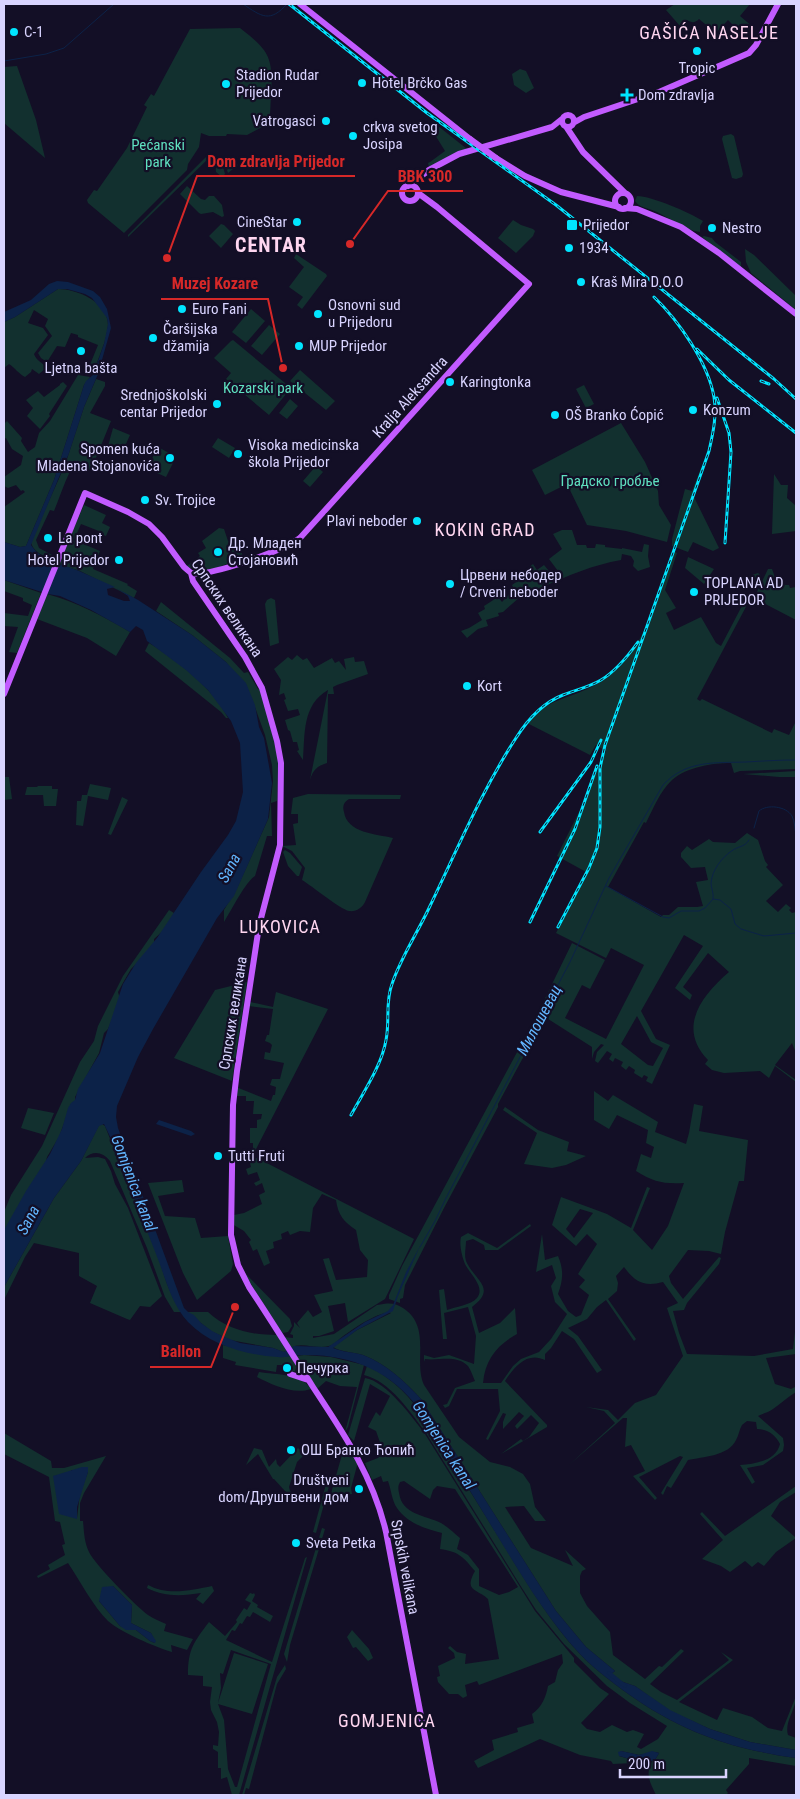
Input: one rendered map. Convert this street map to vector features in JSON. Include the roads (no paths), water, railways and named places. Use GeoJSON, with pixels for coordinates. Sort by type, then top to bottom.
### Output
{"type":"FeatureCollection","features":[{"type":"Feature","properties":{"kind":"main road"},"geometry":{"type":"LineString","coordinates":[[300,4],[470,140],[496,158],[525,176],[549,187],[606,204],[637,209],[681,227],[719,253],[796,314]]}},
{"type":"Feature","properties":{"kind":"main road"},"geometry":{"type":"LineString","coordinates":[[425,199],[408,200],[403,195],[404,189],[436,166],[459,154],[552,127],[571,127],[574,121],[659,92],[749,53],[756,46],[778,4]]}},
{"type":"Feature","properties":{"kind":"main road"},"geometry":{"type":"LineString","coordinates":[[552,127],[566,115],[574,121]]}},
{"type":"Feature","properties":{"kind":"main road"},"geometry":{"type":"LineString","coordinates":[[562,119],[562,124],[583,152],[613,180],[617,186],[622,207]]}},
{"type":"Feature","properties":{"kind":"main road"},"geometry":{"type":"LineString","coordinates":[[574,121],[574,138]]}},
{"type":"Feature","properties":{"kind":"main road"},"geometry":{"type":"LineString","coordinates":[[414,200],[419,178]]}},
{"type":"Feature","properties":{"kind":"main road"},"geometry":{"type":"LineString","coordinates":[[408,186],[414,187],[425,199]]}},
{"type":"Feature","properties":{"kind":"main road"},"geometry":{"type":"LineString","coordinates":[[606,204],[619,196],[629,196],[631,203],[637,209]]}},
{"type":"Feature","properties":{"kind":"main road","name":"Kralja Aleksandra"},"geometry":{"type":"LineString","coordinates":[[191,573],[208,573],[278,550],[295,541],[529,284],[425,199]]}},
{"type":"Feature","properties":{"kind":"main road"},"geometry":{"type":"LineString","coordinates":[[622,207],[631,203]]}},
{"type":"Feature","properties":{"kind":"main road","name":"Српских великана"},"geometry":{"type":"LineString","coordinates":[[4,694],[85,493],[128,512],[149,524],[162,537],[184,567],[191,573],[193,581],[245,657],[262,688],[280,757],[280,843],[276,866],[259,926],[235,1082],[230,1226],[234,1253],[242,1274],[298,1363]]}},
{"type":"Feature","properties":{"kind":"main road"},"geometry":{"type":"LineString","coordinates":[[298,1363],[298,1368],[290,1374],[311,1382]]}},
{"type":"Feature","properties":{"kind":"main road","name":"Srpskih velikana"},"geometry":{"type":"LineString","coordinates":[[298,1363],[354,1451],[379,1504],[436,1795]]}},
{"type":"Feature","properties":{"kind":"water","name":"Sana"},"geometry":{"type":"Polygon","coordinates":[[[57,281],[68,282],[93,291],[100,297],[107,309],[111,328],[98,374],[84,407],[69,453],[31,545],[40,555],[46,558],[115,587],[107,589],[108,595],[124,601],[130,601],[128,596],[116,588],[138,600],[192,635],[226,662],[246,683],[255,705],[259,727],[264,738],[272,783],[268,819],[234,896],[217,918],[153,1029],[138,1057],[117,1106],[116,1117],[126,1158],[134,1172],[184,1308],[212,1331],[240,1343],[273,1348],[284,1352],[294,1346],[328,1347],[365,1322],[388,1311],[393,1305],[406,1272],[420,1246],[393,1311],[357,1330],[333,1348],[363,1355],[380,1363],[402,1380],[421,1399],[556,1611],[586,1647],[615,1671],[611,1674],[614,1679],[635,1686],[670,1710],[710,1729],[750,1742],[796,1750],[796,1758],[746,1749],[680,1725],[637,1700],[588,1662],[558,1628],[538,1601],[419,1409],[408,1396],[383,1375],[354,1362],[338,1358],[304,1355],[278,1357],[241,1351],[207,1337],[188,1322],[177,1307],[169,1290],[115,1147],[104,1124],[99,1126],[81,1161],[54,1198],[4,1287],[4,1230],[50,1154],[62,1129],[68,1108],[75,1100],[78,1089],[100,1053],[123,984],[228,835],[236,821],[243,792],[240,743],[231,721],[208,690],[186,670],[147,641],[143,630],[136,626],[130,632],[91,610],[60,596],[4,580],[4,542],[20,547],[26,546],[54,480],[84,385],[93,375],[104,344],[108,324],[107,318],[92,298],[67,289],[58,289],[4,322],[4,312],[31,300],[49,284],[57,281]]]}},
{"type":"Feature","properties":{"kind":"water"},"geometry":{"type":"Polygon","coordinates":[[[159,1120],[195,1134],[191,1136],[156,1124],[159,1120]]]}},
{"type":"Feature","properties":{"kind":"water"},"geometry":{"type":"Polygon","coordinates":[[[88,1467],[88,1472],[77,1507],[77,1519],[59,1514],[53,1476],[88,1467]]]}},
{"type":"Feature","properties":{"kind":"water"},"geometry":{"type":"Polygon","coordinates":[[[113,1586],[132,1605],[131,1623],[151,1633],[156,1641],[155,1643],[136,1630],[126,1630],[120,1626],[99,1601],[102,1587],[113,1586]]]}},
{"type":"Feature","properties":{"kind":"water"},"geometry":{"type":"Polygon","coordinates":[[[652,1751],[659,1753],[655,1760],[642,1761],[619,1756],[618,1752],[639,1755],[652,1751]]]}},
{"type":"Feature","properties":{"kind":"waterway"},"geometry":{"type":"LineString","coordinates":[[4,61],[46,54],[64,48],[114,4]]}},
{"type":"Feature","properties":{"kind":"waterway"},"geometry":{"type":"LineString","coordinates":[[243,4],[266,16],[276,14],[287,4]]}},
{"type":"Feature","properties":{"kind":"waterway","name":"Милошевац"},"geometry":{"type":"LineString","coordinates":[[420,1247],[570,962],[609,878],[663,785],[681,771],[701,764],[796,760]]}},
{"type":"Feature","properties":{"kind":"waterway"},"geometry":{"type":"LineString","coordinates":[[754,828],[759,811],[767,807],[776,807],[785,810],[792,816],[796,836]]}},
{"type":"Feature","properties":{"kind":"waterway"},"geometry":{"type":"LineString","coordinates":[[606,886],[663,917],[669,918],[681,911],[699,911],[705,908],[713,899],[711,883],[713,873],[718,864],[729,853],[749,840]]}},
{"type":"Feature","properties":{"kind":"waterway"},"geometry":{"type":"LineString","coordinates":[[713,899],[720,900],[731,909],[735,924],[741,929],[764,936],[796,933]]}},
{"type":"Feature","properties":{"kind":"waterway","name":"Gomjenica kanal"},"geometry":{"type":"LineString","coordinates":[[609,1673],[625,1686]]}},
{"type":"Feature","properties":{"kind":"railway"},"geometry":{"type":"LineString","coordinates":[[289,4],[427,113],[556,205],[774,379],[796,399]]}},
{"type":"Feature","properties":{"kind":"railway"},"geometry":{"type":"LineString","coordinates":[[558,927],[589,868],[597,848],[600,827],[600,768],[605,745],[709,451],[715,418],[714,397],[706,370],[682,330],[654,297]]}},
{"type":"Feature","properties":{"kind":"railway"},"geometry":{"type":"LineString","coordinates":[[697,349],[729,380],[796,433]]}},
{"type":"Feature","properties":{"kind":"railway"},"geometry":{"type":"LineString","coordinates":[[761,381],[769,384]]}},
{"type":"Feature","properties":{"kind":"railway"},"geometry":{"type":"LineString","coordinates":[[717,398],[729,433],[731,452],[725,543]]}},
{"type":"Feature","properties":{"kind":"railway"},"geometry":{"type":"LineString","coordinates":[[351,1115],[372,1079],[381,1059],[387,1033],[390,991],[396,974],[481,799],[516,738],[525,724],[548,702],[601,680],[621,663],[638,642]]}},
{"type":"Feature","properties":{"kind":"railway"},"geometry":{"type":"LineString","coordinates":[[540,832],[591,762],[601,740]]}},
{"type":"Feature","properties":{"kind":"railway"},"geometry":{"type":"LineString","coordinates":[[530,922],[575,829],[597,766]]}},
{"type":"Feature","properties":{"kind":"place","name":"C-1"},"geometry":{"type":"Point","coordinates":[14,32]}},
{"type":"Feature","properties":{"kind":"place","name":"Tropic"},"geometry":{"type":"Point","coordinates":[697,51]}},
{"type":"Feature","properties":{"kind":"place","name":"Hotel Brčko Gas"},"geometry":{"type":"Point","coordinates":[362,83]}},
{"type":"Feature","properties":{"kind":"place","name":"Stadion Rudar Prijedor"},"geometry":{"type":"Point","coordinates":[226,84]}},
{"type":"Feature","properties":{"kind":"place","name":"Dom zdravlja"},"geometry":{"type":"Point","coordinates":[627,95]}},
{"type":"Feature","properties":{"kind":"place","name":"Vatrogasci"},"geometry":{"type":"Point","coordinates":[326,121]}},
{"type":"Feature","properties":{"kind":"place","name":"crkva svetog Josipa"},"geometry":{"type":"Point","coordinates":[353,136]}},
{"type":"Feature","properties":{"kind":"place","name":"CineStar"},"geometry":{"type":"Point","coordinates":[297,222]}},
{"type":"Feature","properties":{"kind":"place","name":"Prijedor"},"geometry":{"type":"Point","coordinates":[572,225]}},
{"type":"Feature","properties":{"kind":"place","name":"Nestro"},"geometry":{"type":"Point","coordinates":[712,228]}},
{"type":"Feature","properties":{"kind":"place","name":"BBK 300"},"geometry":{"type":"Point","coordinates":[350,244]}},
{"type":"Feature","properties":{"kind":"place","name":"1934"},"geometry":{"type":"Point","coordinates":[569,248]}},
{"type":"Feature","properties":{"kind":"place","name":"Dom zdravlja Prijedor"},"geometry":{"type":"Point","coordinates":[167,258]}},
{"type":"Feature","properties":{"kind":"place","name":"Kraš Mira D.O.O"},"geometry":{"type":"Point","coordinates":[581,282]}},
{"type":"Feature","properties":{"kind":"place","name":"Euro Fani"},"geometry":{"type":"Point","coordinates":[182,309]}},
{"type":"Feature","properties":{"kind":"place","name":"Osnovni sud u Prijedoru"},"geometry":{"type":"Point","coordinates":[318,314]}},
{"type":"Feature","properties":{"kind":"place","name":"Čaršijska džamija"},"geometry":{"type":"Point","coordinates":[153,338]}},
{"type":"Feature","properties":{"kind":"place","name":"MUP Prijedor"},"geometry":{"type":"Point","coordinates":[299,346]}},
{"type":"Feature","properties":{"kind":"place","name":"Ljetna bašta"},"geometry":{"type":"Point","coordinates":[81,351]}},
{"type":"Feature","properties":{"kind":"place","name":"Muzej Kozare"},"geometry":{"type":"Point","coordinates":[283,368]}},
{"type":"Feature","properties":{"kind":"place","name":"Karingtonka"},"geometry":{"type":"Point","coordinates":[450,382]}},
{"type":"Feature","properties":{"kind":"place","name":"Srednjoškolski centar Prijedor"},"geometry":{"type":"Point","coordinates":[217,404]}},
{"type":"Feature","properties":{"kind":"place","name":"Konzum"},"geometry":{"type":"Point","coordinates":[693,410]}},
{"type":"Feature","properties":{"kind":"place","name":"OŠ Branko Ćopić"},"geometry":{"type":"Point","coordinates":[555,415]}},
{"type":"Feature","properties":{"kind":"place","name":"Visoka medicinska škola Prijedor"},"geometry":{"type":"Point","coordinates":[238,454]}},
{"type":"Feature","properties":{"kind":"place","name":"Spomen kuća Mladena Stojanovića"},"geometry":{"type":"Point","coordinates":[170,458]}},
{"type":"Feature","properties":{"kind":"place","name":"Sv. Trojice"},"geometry":{"type":"Point","coordinates":[145,500]}},
{"type":"Feature","properties":{"kind":"place","name":"Plavi neboder"},"geometry":{"type":"Point","coordinates":[417,521]}},
{"type":"Feature","properties":{"kind":"place","name":"La pont"},"geometry":{"type":"Point","coordinates":[48,538]}},
{"type":"Feature","properties":{"kind":"place","name":"Др. Младен Стојановић"},"geometry":{"type":"Point","coordinates":[218,552]}},
{"type":"Feature","properties":{"kind":"place","name":"Hotel Prijedor"},"geometry":{"type":"Point","coordinates":[119,560]}},
{"type":"Feature","properties":{"kind":"place","name":"Црвени небодер / Crveni neboder"},"geometry":{"type":"Point","coordinates":[450,584]}},
{"type":"Feature","properties":{"kind":"place","name":"TOPLANA AD PRIJEDOR"},"geometry":{"type":"Point","coordinates":[694,592]}},
{"type":"Feature","properties":{"kind":"place","name":"Kort"},"geometry":{"type":"Point","coordinates":[467,686]}},
{"type":"Feature","properties":{"kind":"place","name":"Tutti Fruti"},"geometry":{"type":"Point","coordinates":[218,1156]}},
{"type":"Feature","properties":{"kind":"place","name":"Ballon"},"geometry":{"type":"Point","coordinates":[235,1307]}},
{"type":"Feature","properties":{"kind":"place","name":"Печурка"},"geometry":{"type":"Point","coordinates":[287,1368]}},
{"type":"Feature","properties":{"kind":"place","name":"ОШ Бранко Ћопић"},"geometry":{"type":"Point","coordinates":[291,1450]}},
{"type":"Feature","properties":{"kind":"place","name":"Društveni dom/Друштвени дом"},"geometry":{"type":"Point","coordinates":[359,1489]}},
{"type":"Feature","properties":{"kind":"place","name":"Sveta Petka"},"geometry":{"type":"Point","coordinates":[296,1543]}},
{"type":"Feature","properties":{"kind":"district","name":"GAŠIĆA NASELJE"},"geometry":{"type":"Point","coordinates":[709,32]}},
{"type":"Feature","properties":{"kind":"district","name":"CENTAR"},"geometry":{"type":"Point","coordinates":[271,245]}},
{"type":"Feature","properties":{"kind":"district","name":"KOKIN GRAD"},"geometry":{"type":"Point","coordinates":[485,529]}},
{"type":"Feature","properties":{"kind":"district","name":"LUKOVICA"},"geometry":{"type":"Point","coordinates":[280,926]}},
{"type":"Feature","properties":{"kind":"district","name":"GOMJENICA"},"geometry":{"type":"Point","coordinates":[387,1720]}},
{"type":"Feature","properties":{"kind":"park label","name":"Pećanski park"},"geometry":{"type":"Point","coordinates":[158,154]}},
{"type":"Feature","properties":{"kind":"park label","name":"Kozarski park"},"geometry":{"type":"Point","coordinates":[263,388]}},
{"type":"Feature","properties":{"kind":"park label","name":"Градско гробље"},"geometry":{"type":"Point","coordinates":[610,481]}}]}
